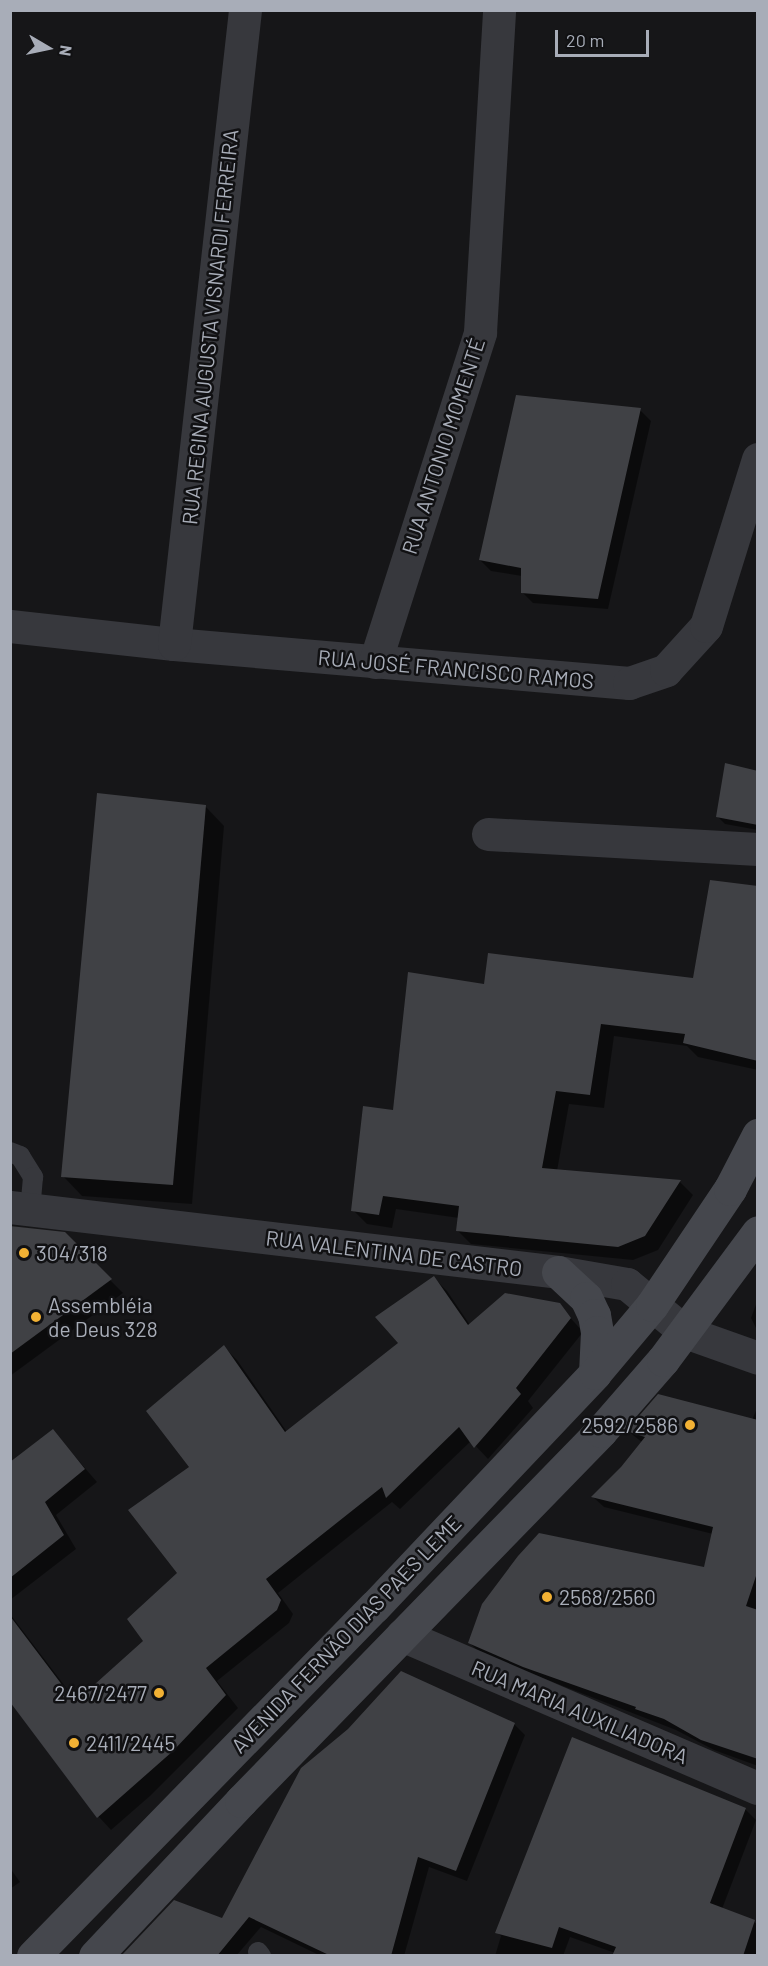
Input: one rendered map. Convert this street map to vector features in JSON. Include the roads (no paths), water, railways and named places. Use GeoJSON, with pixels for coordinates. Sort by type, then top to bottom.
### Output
{"type":"FeatureCollection","features":[{"type":"Feature","properties":{"kind":"main road","name":"AVENIDA FERNÃO DIAS PAES LEME"},"geometry":{"type":"LineString","coordinates":[[33,1956],[374,1607],[595,1373],[652,1305],[729,1188],[758,1134]]}},
{"type":"Feature","properties":{"kind":"main road","name":"AVENIDA FERNÃO DIAS PAES LEME"},"geometry":{"type":"LineString","coordinates":[[95,1956],[601,1431],[686,1332],[758,1232]]}},
{"type":"Feature","properties":{"kind":"main road"},"geometry":{"type":"LineString","coordinates":[[558,1272],[586,1298],[594,1315],[597,1332],[595,1373]]}},
{"type":"Feature","properties":{"kind":"street","name":"RUA REGINA AUGUSTA VISNARDI FERREIRA"},"geometry":{"type":"LineString","coordinates":[[174,644],[245,10]]}},
{"type":"Feature","properties":{"kind":"street","name":"RUA ANTONIO MOMENTÉ"},"geometry":{"type":"LineString","coordinates":[[375,662],[480,332],[499,10]]}},
{"type":"Feature","properties":{"kind":"street","name":"RUA JOSÉ FRANCISCO RAMOS"},"geometry":{"type":"LineString","coordinates":[[10,626],[174,644],[628,683],[666,670],[706,626],[758,459]]}},
{"type":"Feature","properties":{"kind":"street"},"geometry":{"type":"LineString","coordinates":[[488,834],[758,849]]}},
{"type":"Feature","properties":{"kind":"street","name":"RUA VALENTINA DE CASTRO"},"geometry":{"type":"LineString","coordinates":[[20,1208],[558,1272],[627,1284],[686,1332],[758,1358]]}},
{"type":"Feature","properties":{"kind":"street","name":"RUA MARIA AUXILIADORA"},"geometry":{"type":"LineString","coordinates":[[402,1635],[758,1788]]}},
{"type":"Feature","properties":{"kind":"lane"},"geometry":{"type":"LineString","coordinates":[[10,1152],[20,1156],[33,1177],[20,1208]]}},
{"type":"Feature","properties":{"kind":"place","name":"304/318"},"geometry":{"type":"Point","coordinates":[24,1253]}},
{"type":"Feature","properties":{"kind":"place","name":"Assembléia de Deus 328"},"geometry":{"type":"Point","coordinates":[36,1317]}},
{"type":"Feature","properties":{"kind":"place","name":"2592/2586"},"geometry":{"type":"Point","coordinates":[690,1425]}},
{"type":"Feature","properties":{"kind":"place","name":"2568/2560"},"geometry":{"type":"Point","coordinates":[547,1597]}},
{"type":"Feature","properties":{"kind":"place","name":"2467/2477"},"geometry":{"type":"Point","coordinates":[159,1693]}},
{"type":"Feature","properties":{"kind":"place","name":"2411/2445"},"geometry":{"type":"Point","coordinates":[74,1743]}}]}
